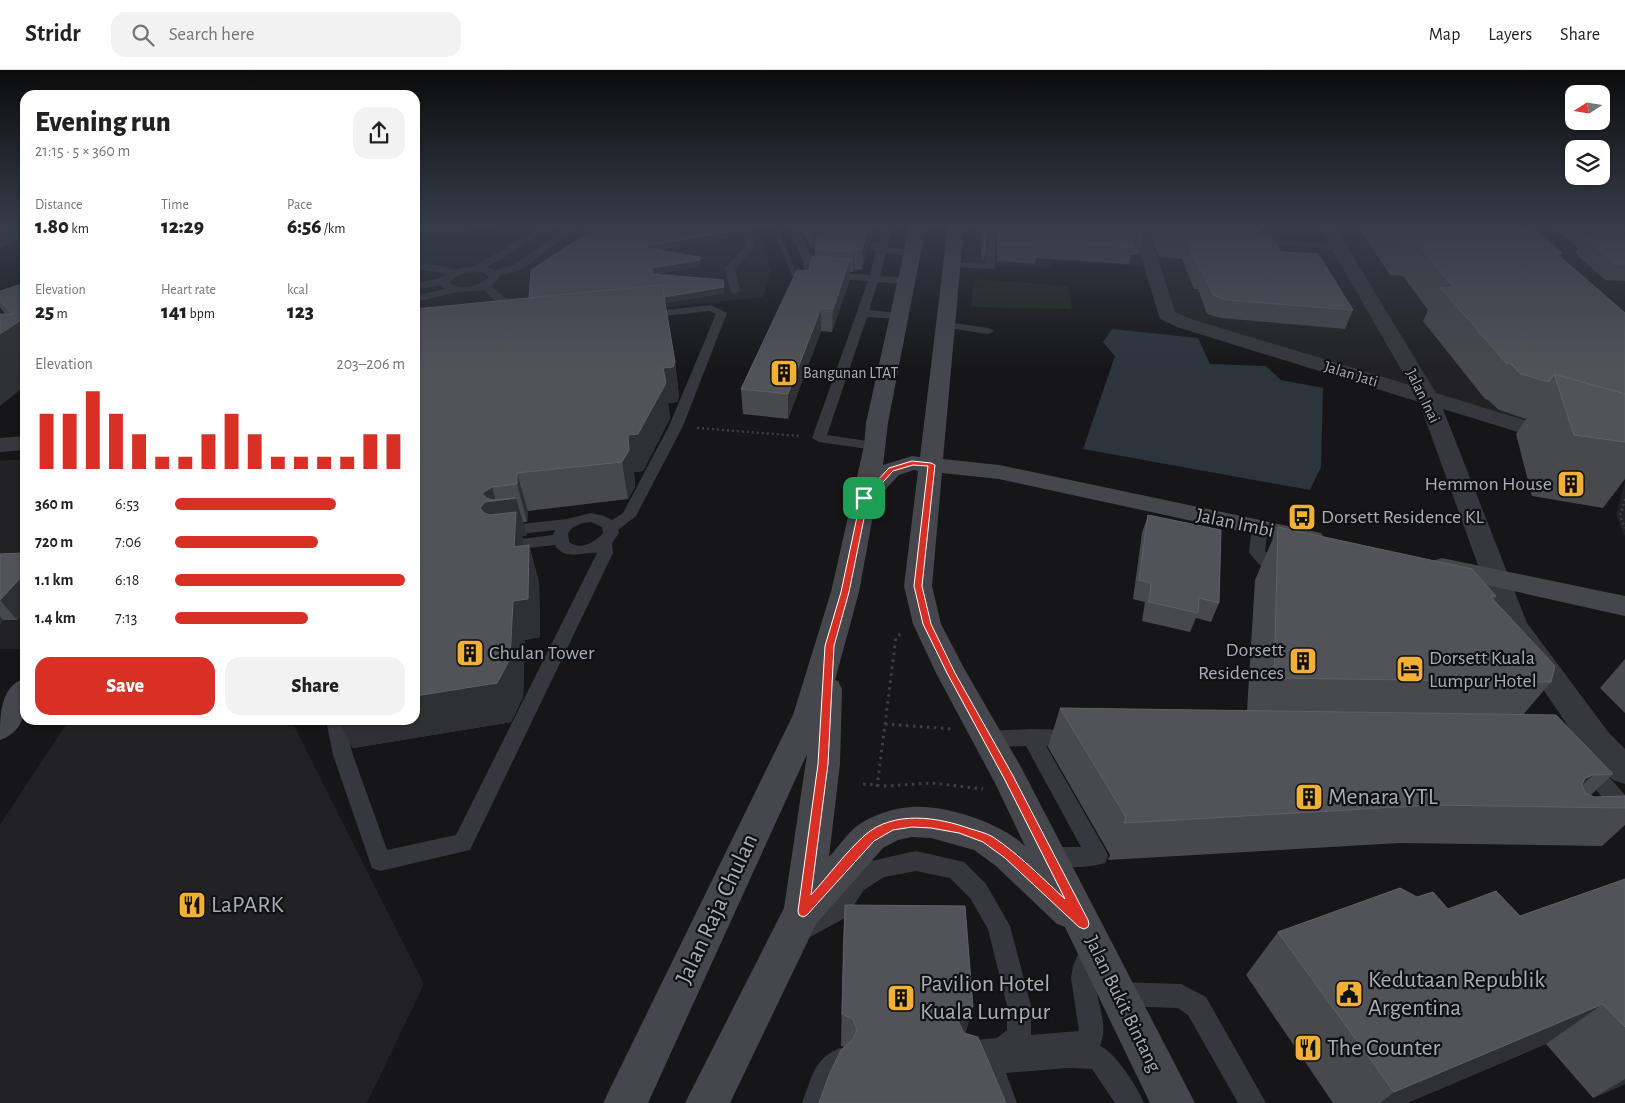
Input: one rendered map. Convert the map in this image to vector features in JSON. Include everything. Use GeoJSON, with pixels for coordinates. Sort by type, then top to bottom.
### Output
{"type":"FeatureCollection","features":[{"type":"Feature","properties":{"kind":"main road"},"geometry":{"type":"LineString","coordinates":[[797,924],[823,764],[829,646],[845,592],[877,423],[909,273]]}},
{"type":"Feature","properties":{"kind":"main road","name":"Jalan Bukit Bintang"},"geometry":{"type":"LineString","coordinates":[[951,273],[918,586],[927,624],[951,673],[1050,857],[1172,1103]]}},
{"type":"Feature","properties":{"kind":"main road","name":"Jalan Imbi"},"geometry":{"type":"LineString","coordinates":[[864,498],[891,470],[912,463],[999,472],[1333,544]]}},
{"type":"Feature","properties":{"kind":"main road"},"geometry":{"type":"LineString","coordinates":[[1420,563],[1625,606]]}},
{"type":"Feature","properties":{"kind":"main road","name":"Jalan Raja Chulan"},"geometry":{"type":"LineString","coordinates":[[625,1103],[809,715],[829,646]]}},
{"type":"Feature","properties":{"kind":"main road"},"geometry":{"type":"LineString","coordinates":[[0,727],[20,697]]}},
{"type":"Feature","properties":{"kind":"main road"},"geometry":{"type":"LineString","coordinates":[[707,1103],[797,924],[870,837],[892,826],[912,822],[931,823],[959,829],[986,839],[1009,854],[1089,934]]}},
{"type":"Feature","properties":{"kind":"street","name":"Jalan Jati"},"geometry":{"type":"LineString","coordinates":[[1153,273],[1168,314],[1184,323],[1625,458]]}},
{"type":"Feature","properties":{"kind":"street","name":"Jalan Inai"},"geometry":{"type":"LineString","coordinates":[[1354,273],[1428,398],[1514,626],[1583,746],[1625,770]]}},
{"type":"Feature","properties":{"kind":"street"},"geometry":{"type":"LineString","coordinates":[[0,445],[20,443]]}},
{"type":"Feature","properties":{"kind":"lane"},"geometry":{"type":"LineString","coordinates":[[447,273],[446,286],[455,290]]}},
{"type":"Feature","properties":{"kind":"lane"},"geometry":{"type":"LineString","coordinates":[[420,285],[462,273]]}},
{"type":"Feature","properties":{"kind":"lane"},"geometry":{"type":"LineString","coordinates":[[420,298],[484,286],[494,278],[493,274],[496,273]]}},
{"type":"Feature","properties":{"kind":"lane"},"geometry":{"type":"LineString","coordinates":[[731,273],[735,291]]}},
{"type":"Feature","properties":{"kind":"lane"},"geometry":{"type":"LineString","coordinates":[[808,273],[907,281]]}},
{"type":"Feature","properties":{"kind":"lane"},"geometry":{"type":"LineString","coordinates":[[870,273],[863,313],[819,438],[874,446]]}},
{"type":"Feature","properties":{"kind":"lane"},"geometry":{"type":"LineString","coordinates":[[484,286],[504,303],[523,302]]}},
{"type":"Feature","properties":{"kind":"lane"},"geometry":{"type":"LineString","coordinates":[[570,523],[560,533],[560,539],[567,548],[582,551],[598,547],[629,516],[676,426],[722,313],[711,308],[633,316]]}},
{"type":"Feature","properties":{"kind":"lane"},"geometry":{"type":"LineString","coordinates":[[863,313],[900,316]]}},
{"type":"Feature","properties":{"kind":"lane"},"geometry":{"type":"LineString","coordinates":[[946,325],[988,331]]}},
{"type":"Feature","properties":{"kind":"lane"},"geometry":{"type":"LineString","coordinates":[[335,725],[343,755],[380,861],[464,843],[605,553],[608,523],[595,518],[570,523],[504,530]]}},
{"type":"Feature","properties":{"kind":"lane"},"geometry":{"type":"LineString","coordinates":[[1260,528],[1257,552],[1272,566],[1293,575]]}},
{"type":"Feature","properties":{"kind":"lane"},"geometry":{"type":"LineString","coordinates":[[502,546],[560,539]]}},
{"type":"Feature","properties":{"kind":"lane"},"geometry":{"type":"LineString","coordinates":[[988,739],[1031,737],[1090,738]]}},
{"type":"Feature","properties":{"kind":"lane"},"geometry":{"type":"LineString","coordinates":[[1031,737],[1098,856],[1050,857]]}},
{"type":"Feature","properties":{"kind":"lane"},"geometry":{"type":"LineString","coordinates":[[1583,746],[1625,809]]}},
{"type":"Feature","properties":{"kind":"lane"},"geometry":{"type":"LineString","coordinates":[[797,924],[837,910],[856,883],[879,868],[916,862],[956,869],[978,891],[998,926],[1019,1006],[1020,1036],[983,1055]]}},
{"type":"Feature","properties":{"kind":"lane"},"geometry":{"type":"LineString","coordinates":[[983,1055],[1084,1043],[1090,1040],[1092,1032],[1086,1001],[1084,970],[1089,934]]}},
{"type":"Feature","properties":{"kind":"lane"},"geometry":{"type":"LineString","coordinates":[[1117,994],[1181,996],[1197,1006],[1253,1103]]}},
{"type":"Feature","properties":{"kind":"lane"},"geometry":{"type":"LineString","coordinates":[[983,1055],[1004,1103]]}},
{"type":"Feature","properties":{"kind":"lane"},"geometry":{"type":"LineString","coordinates":[[983,1055],[1095,1056],[1100,1059],[1130,1103]]}},
{"type":"Feature","properties":{"kind":"lane"},"geometry":{"type":"LineString","coordinates":[[815,1103],[830,1067],[837,1061],[840,1061]]}},
{"type":"Feature","properties":{"kind":"path"},"geometry":{"type":"LineString","coordinates":[[676,426],[800,436]]}},
{"type":"Feature","properties":{"kind":"path"},"geometry":{"type":"LineString","coordinates":[[1625,499],[1620,516],[1625,528]]}},
{"type":"Feature","properties":{"kind":"path"},"geometry":{"type":"LineString","coordinates":[[876,787],[896,637],[904,632],[906,637]]}},
{"type":"Feature","properties":{"kind":"path"},"geometry":{"type":"LineString","coordinates":[[885,724],[958,730],[954,723]]}},
{"type":"Feature","properties":{"kind":"path"},"geometry":{"type":"LineString","coordinates":[[863,784],[876,787],[926,783],[992,790]]}},
{"type":"Feature","properties":{"kind":"shaded area"},"geometry":{"type":"Polygon","coordinates":[[[420,273],[770,273],[763,297],[518,323],[420,317],[420,273]]]}},
{"type":"Feature","properties":{"kind":"shaded area"},"geometry":{"type":"Polygon","coordinates":[[[1160,273],[1625,273],[1625,454],[1174,314],[1160,273]]]}},
{"type":"Feature","properties":{"kind":"shaded area"},"geometry":{"type":"Polygon","coordinates":[[[974,279],[1068,286],[1072,309],[971,307],[974,279]]]}},
{"type":"Feature","properties":{"kind":"shaded area"},"geometry":{"type":"Polygon","coordinates":[[[1112,329],[1198,338],[1210,364],[1266,366],[1281,380],[1323,388],[1321,467],[1310,490],[1083,449],[1115,356],[1103,342],[1112,329]]]}},
{"type":"Feature","properties":{"kind":"shaded area"},"geometry":{"type":"Polygon","coordinates":[[[20,459],[20,649],[0,649],[0,461],[20,459]]]}},
{"type":"Feature","properties":{"kind":"shaded area"},"geometry":{"type":"Polygon","coordinates":[[[1625,481],[1625,537],[1616,515],[1625,481]]]}},
{"type":"Feature","properties":{"kind":"shaded area","name":"LaPARK"},"geometry":{"type":"Polygon","coordinates":[[[66,725],[294,725],[424,984],[367,1103],[0,1103],[0,825],[66,725]]]}},
{"type":"Feature","properties":{"kind":"building"},"geometry":{"type":"Polygon","coordinates":[[[531,273],[652,273],[723,280],[724,287],[664,297],[662,285],[529,298],[531,273]]]}},
{"type":"Feature","properties":{"kind":"building","name":"Bangunan LTAT"},"geometry":{"type":"Polygon","coordinates":[[[795,273],[845,273],[833,309],[821,308],[788,394],[741,389],[795,273]]]}},
{"type":"Feature","properties":{"kind":"building"},"geometry":{"type":"Polygon","coordinates":[[[1204,273],[1330,273],[1353,310],[1227,300],[1213,295],[1204,273]]]}},
{"type":"Feature","properties":{"kind":"building"},"geometry":{"type":"Polygon","coordinates":[[[1442,273],[1579,273],[1625,313],[1625,394],[1554,374],[1549,382],[1521,374],[1510,363],[1506,363],[1440,287],[1454,288],[1442,273]]]}},
{"type":"Feature","properties":{"kind":"building"},"geometry":{"type":"Polygon","coordinates":[[[20,285],[20,320],[0,334],[0,314],[13,314],[0,301],[0,291],[20,285]]]}},
{"type":"Feature","properties":{"kind":"building"},"geometry":{"type":"Polygon","coordinates":[[[662,285],[675,362],[673,367],[663,368],[666,383],[638,434],[628,435],[629,450],[622,462],[517,473],[517,484],[492,487],[482,493],[486,498],[493,500],[516,498],[485,502],[480,508],[484,513],[490,515],[516,512],[514,547],[529,545],[528,599],[513,601],[510,659],[497,683],[420,695],[420,309],[662,285]]]}},
{"type":"Feature","properties":{"kind":"building"},"geometry":{"type":"Polygon","coordinates":[[[1554,374],[1625,394],[1625,442],[1574,435],[1554,374]]]}},
{"type":"Feature","properties":{"kind":"building"},"geometry":{"type":"Polygon","coordinates":[[[1148,515],[1221,530],[1219,603],[1199,598],[1198,613],[1149,602],[1151,583],[1139,580],[1148,515]]]}},
{"type":"Feature","properties":{"kind":"building"},"geometry":{"type":"Polygon","coordinates":[[[1278,527],[1472,569],[1496,596],[1490,596],[1555,666],[1551,682],[1274,678],[1278,527]]]}},
{"type":"Feature","properties":{"kind":"building"},"geometry":{"type":"Polygon","coordinates":[[[20,553],[20,578],[0,600],[0,554],[20,553]]]}},
{"type":"Feature","properties":{"kind":"building"},"geometry":{"type":"Polygon","coordinates":[[[1060,708],[1556,715],[1613,774],[1593,775],[1585,778],[1582,785],[1585,793],[1594,797],[1625,796],[1625,808],[1432,805],[1124,823],[1126,817],[1060,708]]]}},
{"type":"Feature","properties":{"kind":"building"},"geometry":{"type":"Polygon","coordinates":[[[1625,879],[1625,1027],[1603,1004],[1394,1092],[1278,932],[1400,888],[1417,897],[1433,892],[1448,909],[1496,891],[1520,916],[1625,879]]]}},
{"type":"Feature","properties":{"kind":"building","name":"Pavilion Hotel Kuala Lumpur"},"geometry":{"type":"Polygon","coordinates":[[[845,905],[965,906],[973,1007],[963,1012],[959,1023],[964,1033],[978,1037],[1006,1103],[819,1103],[841,1050],[853,1039],[857,1030],[853,1019],[842,1014],[845,905]]]}},
{"type":"Feature","properties":{"kind":"place","name":"Bangunan LTAT"},"geometry":{"type":"Point","coordinates":[784,373]}},
{"type":"Feature","properties":{"kind":"place","name":"Hemmon House"},"geometry":{"type":"Point","coordinates":[1571,484]}},
{"type":"Feature","properties":{"kind":"place","name":"Dorsett Residence KL"},"geometry":{"type":"Point","coordinates":[1302,517]}},
{"type":"Feature","properties":{"kind":"place","name":"Chulan Tower"},"geometry":{"type":"Point","coordinates":[470,653]}},
{"type":"Feature","properties":{"kind":"place","name":"Dorsett Residences"},"geometry":{"type":"Point","coordinates":[1303,661]}},
{"type":"Feature","properties":{"kind":"place","name":"Dorsett Kuala Lumpur Hotel"},"geometry":{"type":"Point","coordinates":[1410,669]}},
{"type":"Feature","properties":{"kind":"place","name":"Menara YTL"},"geometry":{"type":"Point","coordinates":[1309,797]}},
{"type":"Feature","properties":{"kind":"place","name":"LaPARK"},"geometry":{"type":"Point","coordinates":[192,905]}},
{"type":"Feature","properties":{"kind":"place","name":"Kedutaan Republik Argentina"},"geometry":{"type":"Point","coordinates":[1349,994]}},
{"type":"Feature","properties":{"kind":"place","name":"Pavilion Hotel Kuala Lumpur"},"geometry":{"type":"Point","coordinates":[901,998]}},
{"type":"Feature","properties":{"kind":"place","name":"The Counter"},"geometry":{"type":"Point","coordinates":[1308,1048]}},
{"type":"Feature","properties":{"kind":"route"},"geometry":{"type":"LineString","coordinates":[[912,463],[931,465],[918,586],[927,624],[951,673],[1009,777],[1084,924],[1009,854],[986,839],[959,829],[931,823],[912,822],[892,826],[870,837],[803,911],[823,764],[829,646],[845,592],[864,498],[891,470],[912,463]]}}]}
